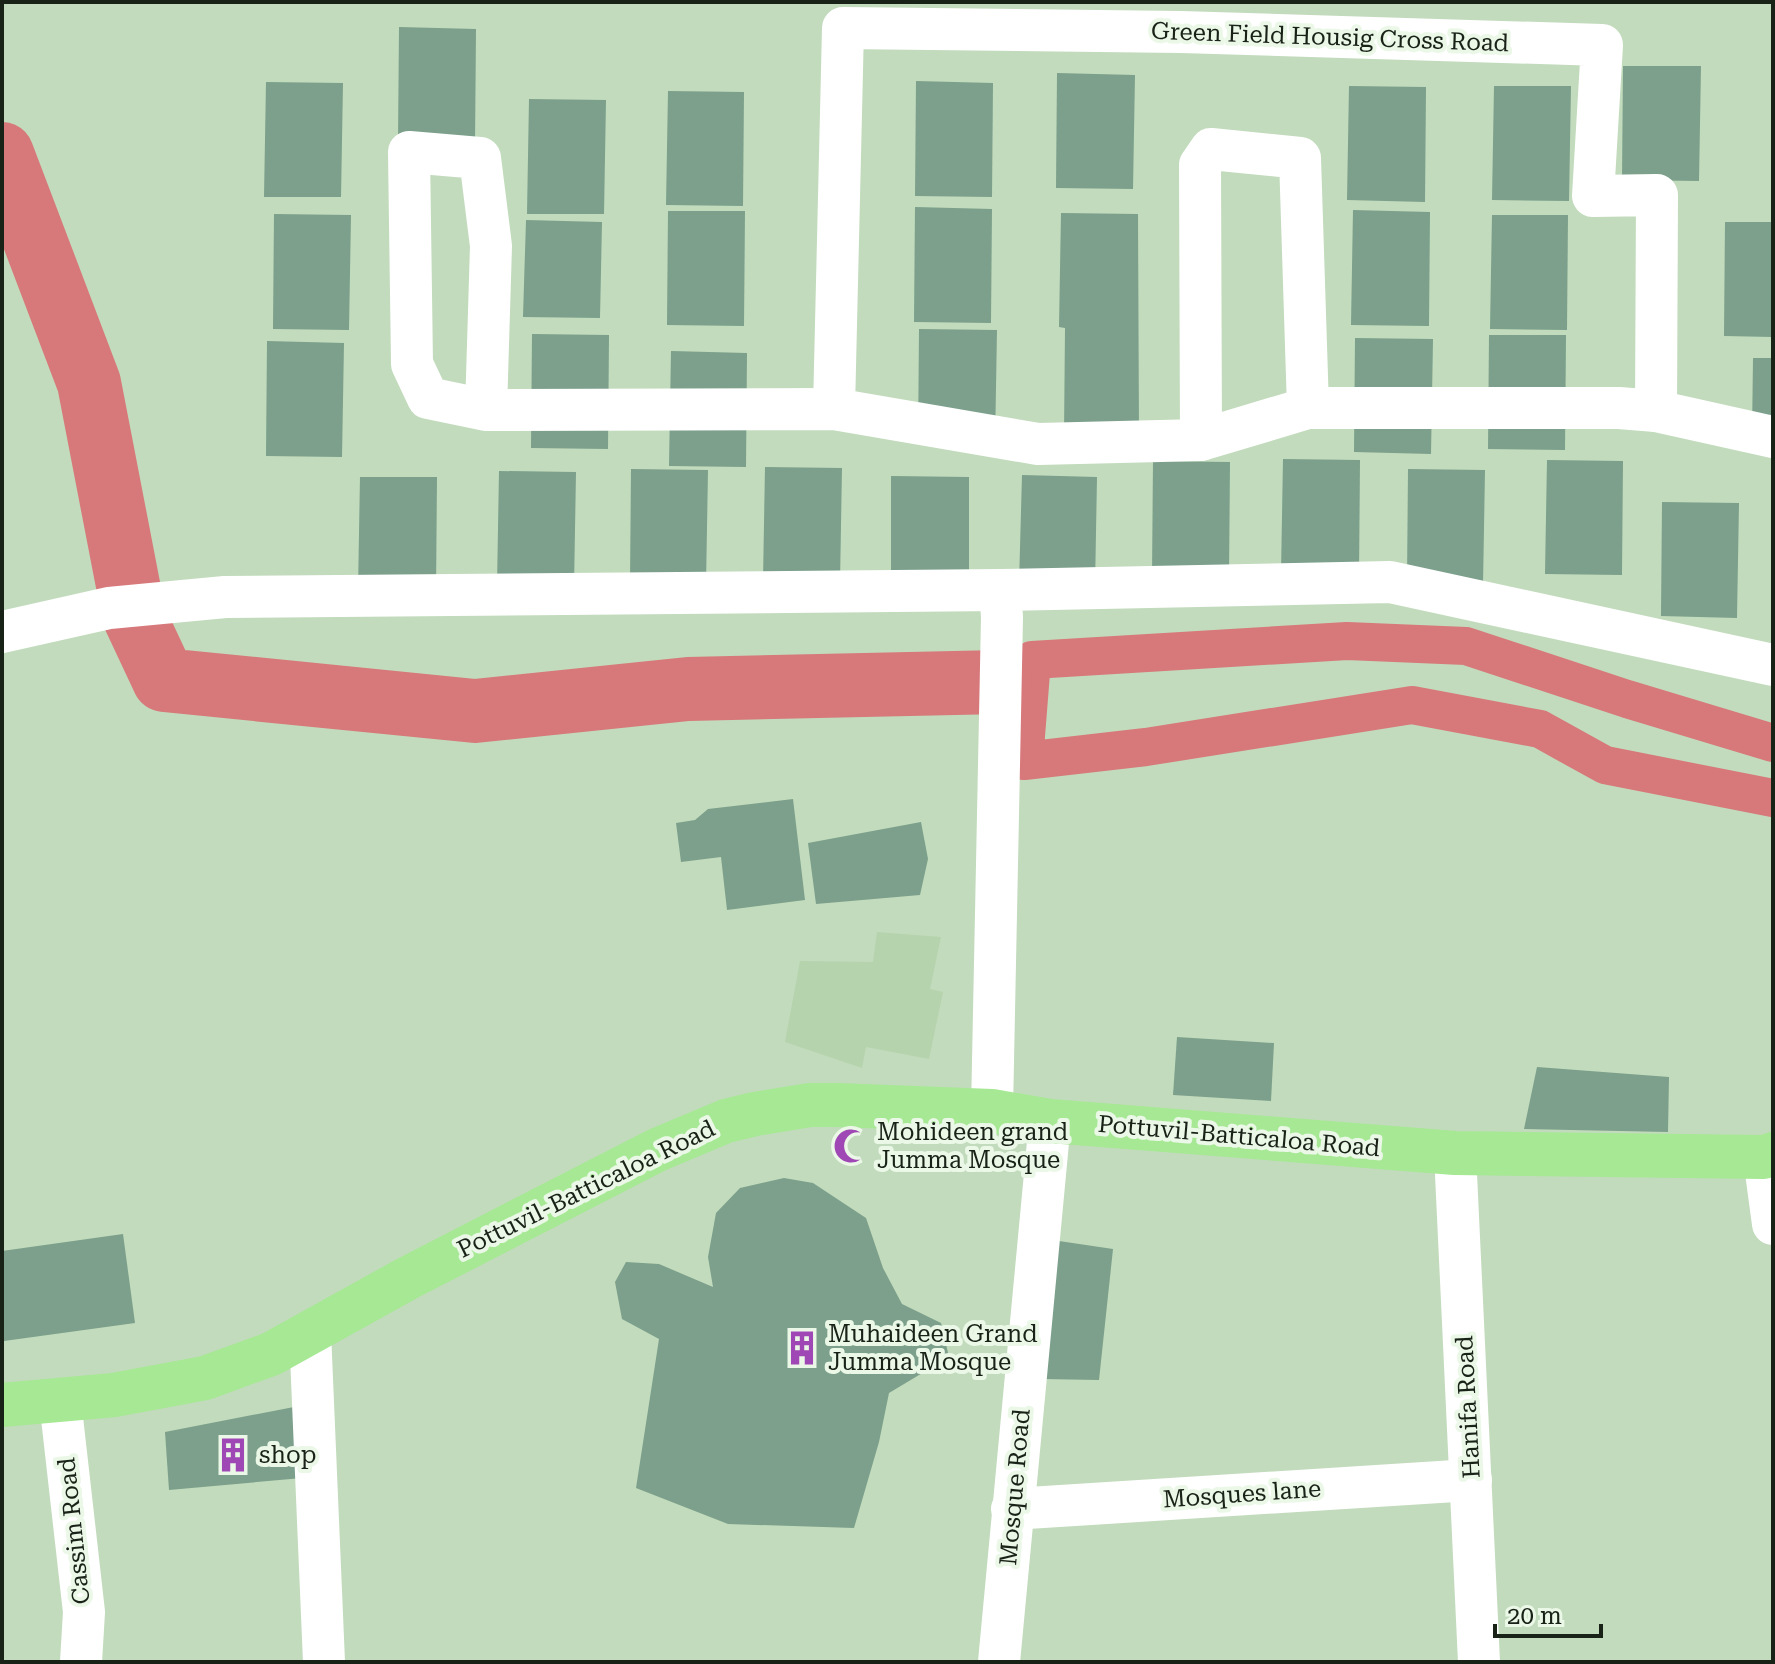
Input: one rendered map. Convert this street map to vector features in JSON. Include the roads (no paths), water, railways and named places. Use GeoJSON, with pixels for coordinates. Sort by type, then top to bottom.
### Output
{"type":"FeatureCollection","features":[{"type":"Feature","properties":{"kind":"highway","name":"Pottuvil-Batticaloa Road"},"geometry":{"type":"LineString","coordinates":[[2,1405],[114,1395],[205,1378],[271,1354],[408,1278],[657,1150],[726,1121],[810,1105],[992,1111],[1050,1121],[1455,1153],[1769,1155]]}},
{"type":"Feature","properties":{"kind":"street","name":"Green Field Housig Cross Road"},"geometry":{"type":"LineString","coordinates":[[834,409],[843,28],[1181,32],[1602,45],[1593,196],[1657,195],[1656,411]]}},
{"type":"Feature","properties":{"kind":"street"},"geometry":{"type":"LineString","coordinates":[[1201,440],[1200,165],[1211,149],[1300,158],[1308,408]]}},
{"type":"Feature","properties":{"kind":"street"},"geometry":{"type":"LineString","coordinates":[[486,410],[491,246],[480,158],[409,152],[412,364],[428,398],[486,410],[834,409],[1038,444],[1201,440],[1308,408],[1619,408],[1656,411],[1773,437]]}},
{"type":"Feature","properties":{"kind":"street"},"geometry":{"type":"LineString","coordinates":[[2,632],[109,608],[225,597],[1001,603],[1390,582],[1773,665]]}},
{"type":"Feature","properties":{"kind":"street"},"geometry":{"type":"LineString","coordinates":[[992,1111],[1001,603]]}},
{"type":"Feature","properties":{"kind":"street","name":"Mosque Road"},"geometry":{"type":"LineString","coordinates":[[999,1662],[1050,1121]]}},
{"type":"Feature","properties":{"kind":"street","name":"Hanifa Road"},"geometry":{"type":"LineString","coordinates":[[1455,1153],[1479,1662]]}},
{"type":"Feature","properties":{"kind":"street"},"geometry":{"type":"LineString","coordinates":[[1769,1155],[1773,1224]]}},
{"type":"Feature","properties":{"kind":"street"},"geometry":{"type":"LineString","coordinates":[[310,1332],[324,1662]]}},
{"type":"Feature","properties":{"kind":"street","name":"Cassim Road"},"geometry":{"type":"LineString","coordinates":[[60,1400],[84,1612],[81,1662]]}},
{"type":"Feature","properties":{"kind":"street","name":"Mosques lane"},"geometry":{"type":"LineString","coordinates":[[1012,1509],[1471,1480]]}},
{"type":"Feature","properties":{"kind":"waterway"},"geometry":{"type":"LineString","coordinates":[[2,154],[89,383],[134,616],[164,680],[475,711],[688,689],[1000,682]]}},
{"type":"Feature","properties":{"kind":"waterway"},"geometry":{"type":"LineString","coordinates":[[1773,743],[1466,646],[1347,641],[1032,660],[1024,761],[1146,747],[1412,705],[1540,729],[1605,765],[1773,798]]}},
{"type":"Feature","properties":{"kind":"place","name":"Mohideen grand Jumma Mosque"},"geometry":{"type":"Point","coordinates":[851,1146]}},
{"type":"Feature","properties":{"kind":"place","name":"Muhaideen Grand Jumma Mosque"},"geometry":{"type":"Point","coordinates":[802,1348]}},
{"type":"Feature","properties":{"kind":"place","name":"shop"},"geometry":{"type":"Point","coordinates":[233,1455]}}]}
